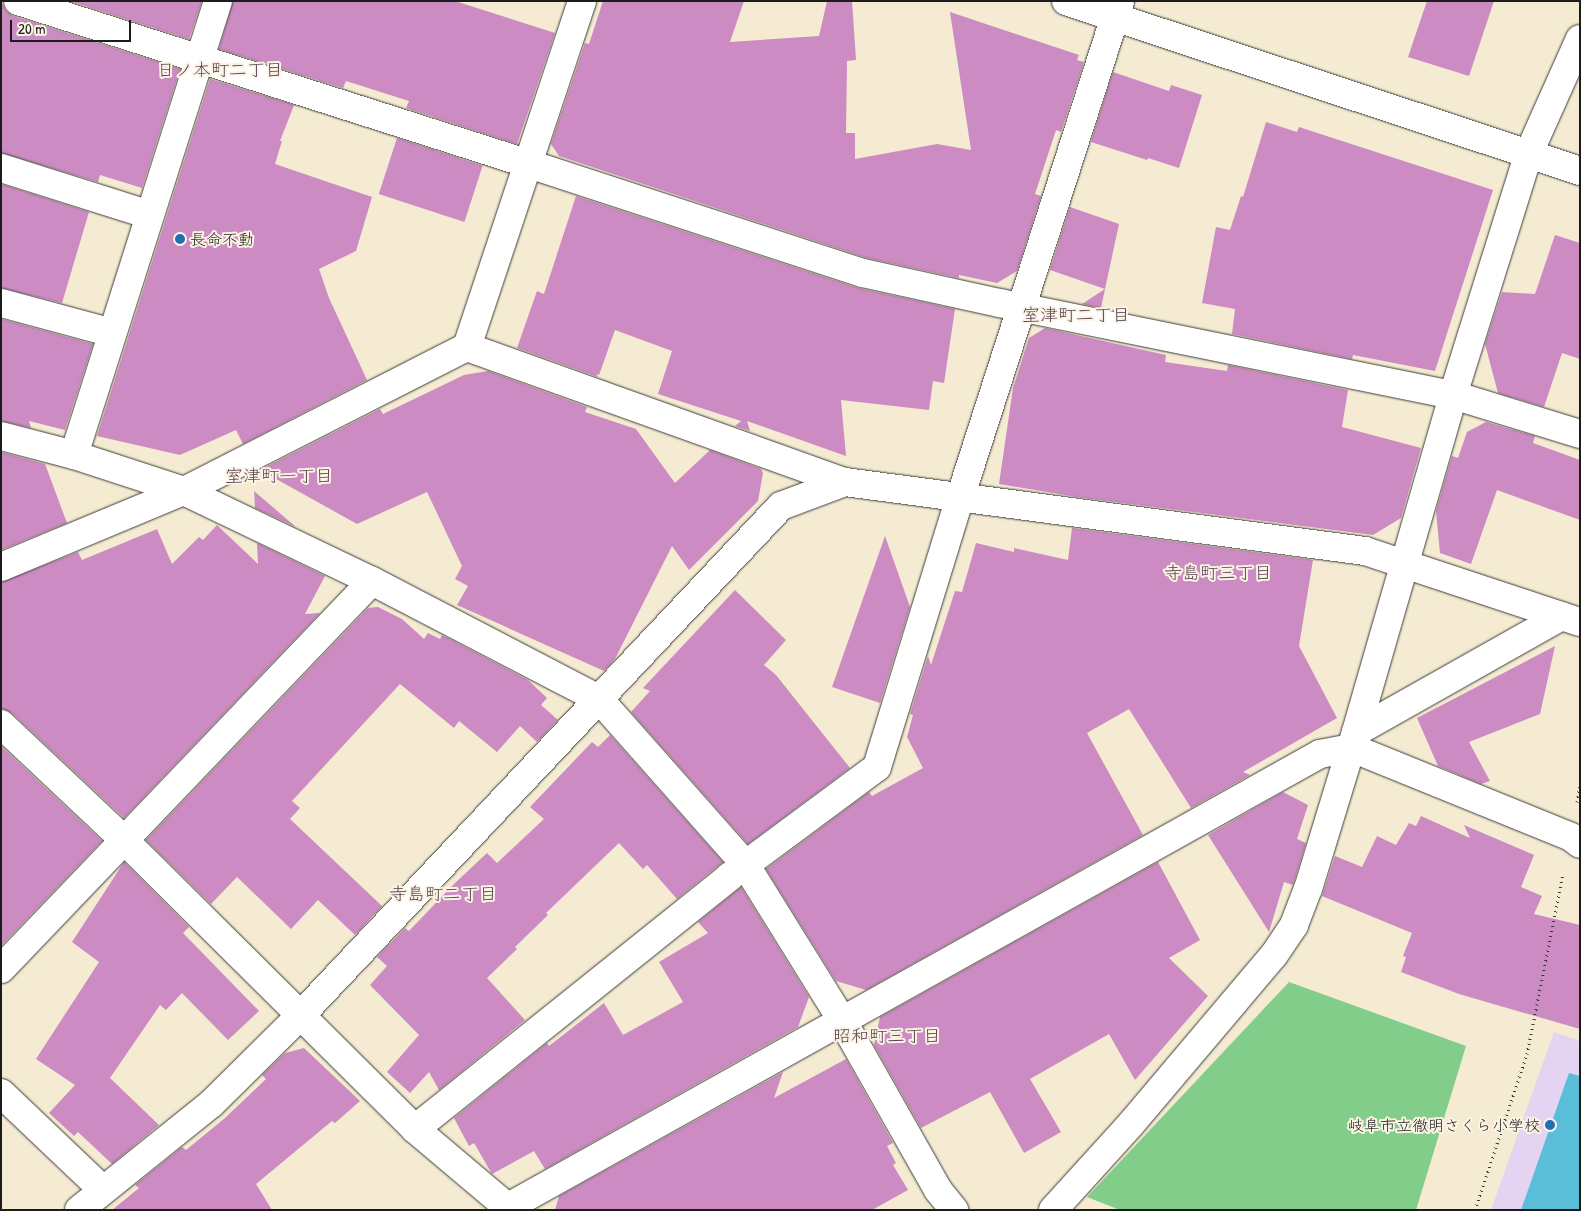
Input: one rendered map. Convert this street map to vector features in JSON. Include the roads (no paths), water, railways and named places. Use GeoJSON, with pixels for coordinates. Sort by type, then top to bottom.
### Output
{"type":"FeatureCollection","features":[{"type":"Feature","properties":{"kind":"street"},"geometry":{"type":"LineString","coordinates":[[18,1],[863,273],[1453,395],[1580,434]]}},
{"type":"Feature","properties":{"kind":"street"},"geometry":{"type":"LineString","coordinates":[[74,455],[218,1]]}},
{"type":"Feature","properties":{"kind":"street"},"geometry":{"type":"LineString","coordinates":[[1,567],[184,491],[467,347],[582,1]]}},
{"type":"Feature","properties":{"kind":"street"},"geometry":{"type":"LineString","coordinates":[[1066,1],[1118,9],[1528,155],[1580,171]]}},
{"type":"Feature","properties":{"kind":"street"},"geometry":{"type":"LineString","coordinates":[[415,1129],[746,864],[877,766],[960,498],[1118,9]]}},
{"type":"Feature","properties":{"kind":"street"},"geometry":{"type":"LineString","coordinates":[[1053,1210],[1131,1124],[1268,962],[1294,925],[1308,889],[1354,740],[1453,395],[1528,155],[1580,38]]}},
{"type":"Feature","properties":{"kind":"street"},"geometry":{"type":"LineString","coordinates":[[1,168],[150,215]]}},
{"type":"Feature","properties":{"kind":"street"},"geometry":{"type":"LineString","coordinates":[[1,303],[112,334]]}},
{"type":"Feature","properties":{"kind":"street"},"geometry":{"type":"LineString","coordinates":[[467,347],[845,482],[1365,551],[1571,619]]}},
{"type":"Feature","properties":{"kind":"street"},"geometry":{"type":"LineString","coordinates":[[1,436],[74,455],[184,491],[372,581],[599,699],[746,864],[843,1022],[938,1190],[954,1210]]}},
{"type":"Feature","properties":{"kind":"street"},"geometry":{"type":"LineString","coordinates":[[79,1210],[211,1104],[300,1016],[781,506],[845,482]]}},
{"type":"Feature","properties":{"kind":"street"},"geometry":{"type":"LineString","coordinates":[[1,970],[372,581]]}},
{"type":"Feature","properties":{"kind":"street"},"geometry":{"type":"LineString","coordinates":[[1,724],[124,840],[415,1129],[507,1209],[1320,754],[1354,740],[1571,619]]}},
{"type":"Feature","properties":{"kind":"street"},"geometry":{"type":"LineString","coordinates":[[1354,740],[1575,840]]}},
{"type":"Feature","properties":{"kind":"street"},"geometry":{"type":"LineString","coordinates":[[1,1093],[103,1190]]}},
{"type":"Feature","properties":{"kind":"water"},"geometry":{"type":"Polygon","coordinates":[[[1569,1073],[1580,1076],[1580,1210],[1521,1210],[1569,1073]]]}},
{"type":"Feature","properties":{"kind":"place","name":"長命不動"},"geometry":{"type":"Point","coordinates":[180,239]}},
{"type":"Feature","properties":{"kind":"place","name":"岐阜市立徹明さくら小学校"},"geometry":{"type":"Point","coordinates":[1550,1125]}},
{"type":"Feature","properties":{"kind":"district","name":"日ノ本町二丁目"},"geometry":{"type":"Point","coordinates":[220,70]}},
{"type":"Feature","properties":{"kind":"district","name":"室津町二丁目"},"geometry":{"type":"Point","coordinates":[1076,315]}},
{"type":"Feature","properties":{"kind":"district","name":"室津町一丁目"},"geometry":{"type":"Point","coordinates":[279,476]}},
{"type":"Feature","properties":{"kind":"district","name":"寺島町三丁目"},"geometry":{"type":"Point","coordinates":[1218,573]}},
{"type":"Feature","properties":{"kind":"district","name":"寺島町二丁目"},"geometry":{"type":"Point","coordinates":[443,894]}},
{"type":"Feature","properties":{"kind":"district","name":"昭和町三丁目"},"geometry":{"type":"Point","coordinates":[887,1036]}}]}
